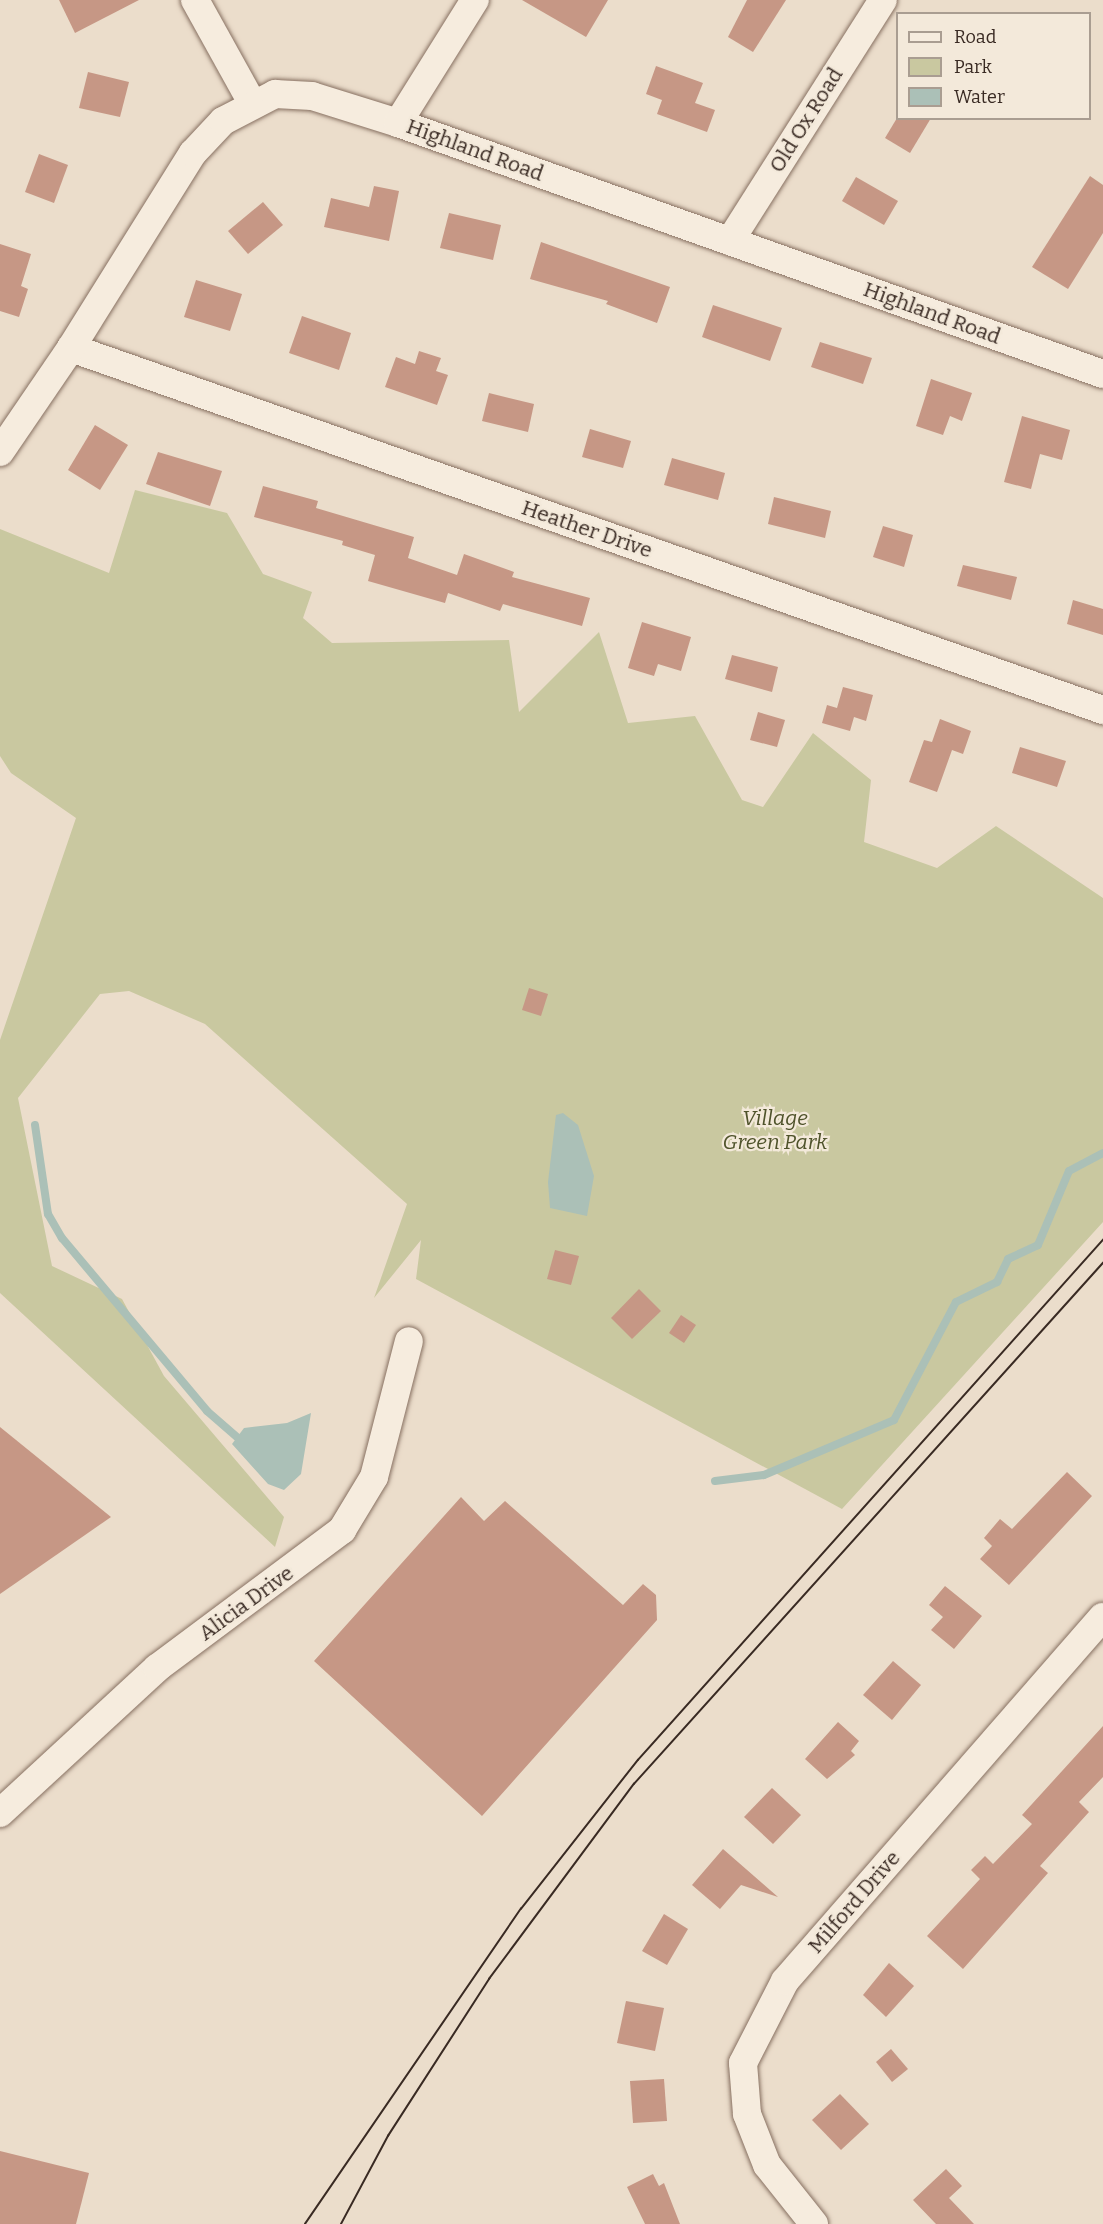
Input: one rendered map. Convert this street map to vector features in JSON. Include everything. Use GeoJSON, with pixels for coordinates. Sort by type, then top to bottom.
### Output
{"type":"FeatureCollection","features":[{"type":"Feature","properties":{"kind":"street"},"geometry":{"type":"LineString","coordinates":[[195,0],[252,103]]}},
{"type":"Feature","properties":{"kind":"street"},"geometry":{"type":"LineString","coordinates":[[398,123],[475,0]]}},
{"type":"Feature","properties":{"kind":"street","name":"Old Ox Road"},"geometry":{"type":"LineString","coordinates":[[730,241],[883,0]]}},
{"type":"Feature","properties":{"kind":"street","name":"Highland Road"},"geometry":{"type":"LineString","coordinates":[[0,452],[72,348],[193,153],[223,121],[252,103],[275,94],[312,96],[398,123],[1103,374]]}},
{"type":"Feature","properties":{"kind":"street","name":"Heather Drive"},"geometry":{"type":"LineString","coordinates":[[72,348],[1103,710]]}},
{"type":"Feature","properties":{"kind":"street","name":"Alicia Drive"},"geometry":{"type":"LineString","coordinates":[[0,1813],[157,1668],[342,1530],[374,1477],[409,1341]]}},
{"type":"Feature","properties":{"kind":"street","name":"Milford Drive"},"geometry":{"type":"LineString","coordinates":[[814,2224],[767,2165],[747,2114],[742,2063],[784,1981],[1103,1617]]}},
{"type":"Feature","properties":{"kind":"green space","name":"Village Green Park"},"geometry":{"type":"Polygon","coordinates":[[[135,490],[227,513],[263,574],[312,592],[303,618],[332,643],[509,640],[519,712],[599,632],[628,723],[695,716],[742,800],[763,807],[813,733],[871,780],[864,842],[937,868],[996,826],[1103,898],[1103,1222],[842,1509],[416,1279],[421,1240],[374,1298],[407,1204],[205,1024],[129,991],[100,994],[18,1098],[52,1266],[122,1299],[164,1376],[284,1517],[275,1547],[0,1293],[0,1040],[76,818],[11,773],[0,756],[0,529],[109,573],[135,490]]]}},
{"type":"Feature","properties":{"kind":"water"},"geometry":{"type":"Polygon","coordinates":[[[563,1113],[578,1125],[594,1176],[587,1216],[550,1208],[548,1182],[556,1115],[563,1113]]]}},
{"type":"Feature","properties":{"kind":"water"},"geometry":{"type":"Polygon","coordinates":[[[311,1413],[301,1474],[284,1490],[268,1484],[232,1444],[244,1428],[287,1423],[311,1413]]]}},
{"type":"Feature","properties":{"kind":"building"},"geometry":{"type":"Polygon","coordinates":[[[59,0],[139,0],[75,33],[59,0]]]}},
{"type":"Feature","properties":{"kind":"building"},"geometry":{"type":"Polygon","coordinates":[[[522,0],[608,0],[586,37],[522,0]]]}},
{"type":"Feature","properties":{"kind":"building"},"geometry":{"type":"Polygon","coordinates":[[[747,0],[786,0],[753,52],[728,37],[747,0]]]}},
{"type":"Feature","properties":{"kind":"building"},"geometry":{"type":"Polygon","coordinates":[[[656,66],[703,83],[695,103],[715,110],[707,132],[657,114],[662,100],[646,94],[656,66]]]}},
{"type":"Feature","properties":{"kind":"building"},"geometry":{"type":"Polygon","coordinates":[[[88,72],[129,82],[120,117],[79,108],[88,72]]]}},
{"type":"Feature","properties":{"kind":"building"},"geometry":{"type":"Polygon","coordinates":[[[896,120],[930,120],[910,153],[885,138],[896,120]]]}},
{"type":"Feature","properties":{"kind":"building"},"geometry":{"type":"Polygon","coordinates":[[[39,154],[68,165],[54,203],[25,192],[39,154]]]}},
{"type":"Feature","properties":{"kind":"building"},"geometry":{"type":"Polygon","coordinates":[[[1090,176],[1103,185],[1103,233],[1068,289],[1032,267],[1090,176]]]}},
{"type":"Feature","properties":{"kind":"building"},"geometry":{"type":"Polygon","coordinates":[[[856,177],[898,201],[884,225],[842,201],[856,177]]]}},
{"type":"Feature","properties":{"kind":"building"},"geometry":{"type":"Polygon","coordinates":[[[374,186],[399,191],[389,241],[324,227],[331,198],[369,207],[374,186]]]}},
{"type":"Feature","properties":{"kind":"building"},"geometry":{"type":"Polygon","coordinates":[[[263,202],[283,225],[248,254],[228,231],[263,202]]]}},
{"type":"Feature","properties":{"kind":"building"},"geometry":{"type":"Polygon","coordinates":[[[449,213],[501,225],[493,260],[440,248],[449,213]]]}},
{"type":"Feature","properties":{"kind":"building"},"geometry":{"type":"Polygon","coordinates":[[[541,242],[670,287],[657,323],[606,304],[608,301],[530,279],[541,242]]]}},
{"type":"Feature","properties":{"kind":"building"},"geometry":{"type":"Polygon","coordinates":[[[0,244],[31,254],[21,286],[28,289],[19,317],[0,311],[0,244]]]}},
{"type":"Feature","properties":{"kind":"building"},"geometry":{"type":"Polygon","coordinates":[[[196,280],[242,294],[230,331],[184,317],[196,280]]]}},
{"type":"Feature","properties":{"kind":"building"},"geometry":{"type":"Polygon","coordinates":[[[713,305],[782,328],[770,361],[702,337],[713,305]]]}},
{"type":"Feature","properties":{"kind":"building"},"geometry":{"type":"Polygon","coordinates":[[[302,316],[351,333],[339,370],[289,353],[302,316]]]}},
{"type":"Feature","properties":{"kind":"building"},"geometry":{"type":"Polygon","coordinates":[[[820,342],[872,358],[863,384],[811,367],[820,342]]]}},
{"type":"Feature","properties":{"kind":"building"},"geometry":{"type":"Polygon","coordinates":[[[419,351],[441,358],[436,371],[448,375],[437,405],[385,387],[396,357],[415,364],[419,351]]]}},
{"type":"Feature","properties":{"kind":"building"},"geometry":{"type":"Polygon","coordinates":[[[931,379],[972,393],[962,421],[950,416],[943,435],[916,426],[931,379]]]}},
{"type":"Feature","properties":{"kind":"building"},"geometry":{"type":"Polygon","coordinates":[[[489,393],[534,404],[528,432],[482,421],[489,393]]]}},
{"type":"Feature","properties":{"kind":"building"},"geometry":{"type":"Polygon","coordinates":[[[1022,416],[1070,430],[1062,460],[1040,454],[1031,489],[1004,482],[1022,416]]]}},
{"type":"Feature","properties":{"kind":"building"},"geometry":{"type":"Polygon","coordinates":[[[95,425],[128,445],[100,490],[68,470],[95,425]]]}},
{"type":"Feature","properties":{"kind":"building"},"geometry":{"type":"Polygon","coordinates":[[[590,429],[631,441],[623,468],[582,457],[590,429]]]}},
{"type":"Feature","properties":{"kind":"building"},"geometry":{"type":"Polygon","coordinates":[[[158,452],[222,471],[210,506],[146,484],[158,452]]]}},
{"type":"Feature","properties":{"kind":"building"},"geometry":{"type":"Polygon","coordinates":[[[672,458],[725,473],[718,500],[664,485],[672,458]]]}},
{"type":"Feature","properties":{"kind":"building"},"geometry":{"type":"Polygon","coordinates":[[[263,486],[318,501],[316,508],[414,537],[408,558],[457,575],[464,554],[514,572],[512,577],[590,598],[582,626],[503,604],[500,611],[448,593],[445,603],[368,581],[375,555],[342,545],[343,541],[254,517],[263,486]]]}},
{"type":"Feature","properties":{"kind":"building"},"geometry":{"type":"Polygon","coordinates":[[[774,497],[831,511],[825,538],[768,524],[774,497]]]}},
{"type":"Feature","properties":{"kind":"building"},"geometry":{"type":"Polygon","coordinates":[[[883,526],[913,535],[904,567],[873,557],[883,526]]]}},
{"type":"Feature","properties":{"kind":"building"},"geometry":{"type":"Polygon","coordinates":[[[963,565],[1017,577],[1011,600],[957,586],[963,565]]]}},
{"type":"Feature","properties":{"kind":"building"},"geometry":{"type":"Polygon","coordinates":[[[1073,600],[1103,609],[1103,635],[1067,624],[1073,600]]]}},
{"type":"Feature","properties":{"kind":"building"},"geometry":{"type":"Polygon","coordinates":[[[642,622],[691,637],[681,671],[658,664],[654,676],[628,668],[642,622]]]}},
{"type":"Feature","properties":{"kind":"building"},"geometry":{"type":"Polygon","coordinates":[[[732,655],[778,667],[772,692],[725,679],[732,655]]]}},
{"type":"Feature","properties":{"kind":"building"},"geometry":{"type":"Polygon","coordinates":[[[843,687],[873,695],[866,721],[854,717],[850,731],[822,723],[827,705],[837,708],[843,687]]]}},
{"type":"Feature","properties":{"kind":"building"},"geometry":{"type":"Polygon","coordinates":[[[758,712],[785,720],[777,747],[750,740],[758,712]]]}},
{"type":"Feature","properties":{"kind":"building"},"geometry":{"type":"Polygon","coordinates":[[[940,719],[971,731],[963,754],[952,750],[937,792],[909,782],[924,740],[932,742],[940,719]]]}},
{"type":"Feature","properties":{"kind":"building"},"geometry":{"type":"Polygon","coordinates":[[[1020,747],[1066,761],[1057,787],[1012,773],[1020,747]]]}},
{"type":"Feature","properties":{"kind":"building"},"geometry":{"type":"Polygon","coordinates":[[[529,988],[548,994],[541,1016],[522,1010],[529,988]]]}},
{"type":"Feature","properties":{"kind":"building"},"geometry":{"type":"Polygon","coordinates":[[[555,1250],[579,1256],[571,1285],[547,1279],[555,1250]]]}},
{"type":"Feature","properties":{"kind":"building"},"geometry":{"type":"Polygon","coordinates":[[[639,1289],[661,1311],[632,1339],[611,1318],[639,1289]]]}},
{"type":"Feature","properties":{"kind":"building"},"geometry":{"type":"Polygon","coordinates":[[[681,1315],[696,1325],[684,1343],[669,1333],[681,1315]]]}},
{"type":"Feature","properties":{"kind":"building"},"geometry":{"type":"Polygon","coordinates":[[[0,1427],[111,1517],[0,1594],[0,1427]]]}},
{"type":"Feature","properties":{"kind":"building"},"geometry":{"type":"Polygon","coordinates":[[[1067,1472],[1092,1496],[1009,1585],[980,1559],[992,1546],[984,1538],[1000,1519],[1012,1529],[1067,1472]]]}},
{"type":"Feature","properties":{"kind":"building"},"geometry":{"type":"Polygon","coordinates":[[[461,1497],[484,1521],[505,1501],[623,1605],[643,1584],[656,1595],[657,1620],[482,1816],[314,1661],[461,1497]]]}},
{"type":"Feature","properties":{"kind":"building"},"geometry":{"type":"Polygon","coordinates":[[[945,1586],[982,1616],[954,1649],[931,1630],[943,1617],[929,1605],[945,1586]]]}},
{"type":"Feature","properties":{"kind":"building"},"geometry":{"type":"Polygon","coordinates":[[[893,1661],[921,1685],[892,1720],[863,1695],[893,1661]]]}},
{"type":"Feature","properties":{"kind":"building"},"geometry":{"type":"Polygon","coordinates":[[[838,1722],[859,1741],[851,1751],[855,1755],[827,1779],[805,1759],[838,1722]]]}},
{"type":"Feature","properties":{"kind":"building"},"geometry":{"type":"Polygon","coordinates":[[[1103,1726],[1103,1777],[1079,1802],[1089,1812],[1040,1866],[1048,1873],[963,1969],[927,1936],[980,1879],[971,1870],[985,1856],[993,1864],[1032,1824],[1022,1815],[1103,1726]]]}},
{"type":"Feature","properties":{"kind":"building"},"geometry":{"type":"Polygon","coordinates":[[[772,1788],[801,1815],[773,1844],[744,1817],[772,1788]]]}},
{"type":"Feature","properties":{"kind":"building"},"geometry":{"type":"Polygon","coordinates":[[[723,1849],[778,1897],[741,1885],[720,1909],[692,1885],[723,1849]]]}},
{"type":"Feature","properties":{"kind":"building"},"geometry":{"type":"Polygon","coordinates":[[[664,1914],[688,1929],[667,1965],[642,1951],[664,1914]]]}},
{"type":"Feature","properties":{"kind":"building"},"geometry":{"type":"Polygon","coordinates":[[[889,1963],[914,1986],[886,2017],[863,1995],[889,1963]]]}},
{"type":"Feature","properties":{"kind":"building"},"geometry":{"type":"Polygon","coordinates":[[[626,2001],[664,2008],[655,2051],[617,2043],[626,2001]]]}},
{"type":"Feature","properties":{"kind":"building"},"geometry":{"type":"Polygon","coordinates":[[[891,2049],[908,2069],[892,2082],[876,2062],[891,2049]]]}},
{"type":"Feature","properties":{"kind":"building"},"geometry":{"type":"Polygon","coordinates":[[[664,2079],[667,2121],[633,2123],[630,2081],[664,2079]]]}},
{"type":"Feature","properties":{"kind":"building"},"geometry":{"type":"Polygon","coordinates":[[[840,2094],[869,2124],[841,2150],[812,2120],[840,2094]]]}},
{"type":"Feature","properties":{"kind":"building"},"geometry":{"type":"Polygon","coordinates":[[[0,2151],[89,2173],[76,2224],[0,2224],[0,2151]]]}},
{"type":"Feature","properties":{"kind":"building"},"geometry":{"type":"Polygon","coordinates":[[[946,2169],[962,2186],[949,2198],[974,2224],[936,2224],[913,2200],[946,2169]]]}},
{"type":"Feature","properties":{"kind":"building"},"geometry":{"type":"Polygon","coordinates":[[[653,2174],[659,2186],[664,2183],[680,2224],[645,2224],[627,2187],[653,2174]]]}},
{"type":"Feature","properties":{"kind":"waterway"},"geometry":{"type":"LineString","coordinates":[[35,1125],[48,1214],[62,1238],[207,1411],[237,1437]]}},
{"type":"Feature","properties":{"kind":"waterway"},"geometry":{"type":"LineString","coordinates":[[715,1481],[764,1475],[894,1420],[956,1302],[997,1282],[1008,1259],[1038,1245],[1069,1171],[1103,1153]]}},
{"type":"Feature","properties":{"kind":"tram line"},"geometry":{"type":"LineString","coordinates":[[305,2224],[521,1909],[638,1760],[1103,1240]]}},
{"type":"Feature","properties":{"kind":"tram line"},"geometry":{"type":"LineString","coordinates":[[341,2224],[388,2136],[489,1979],[634,1784],[1103,1263]]}}]}
